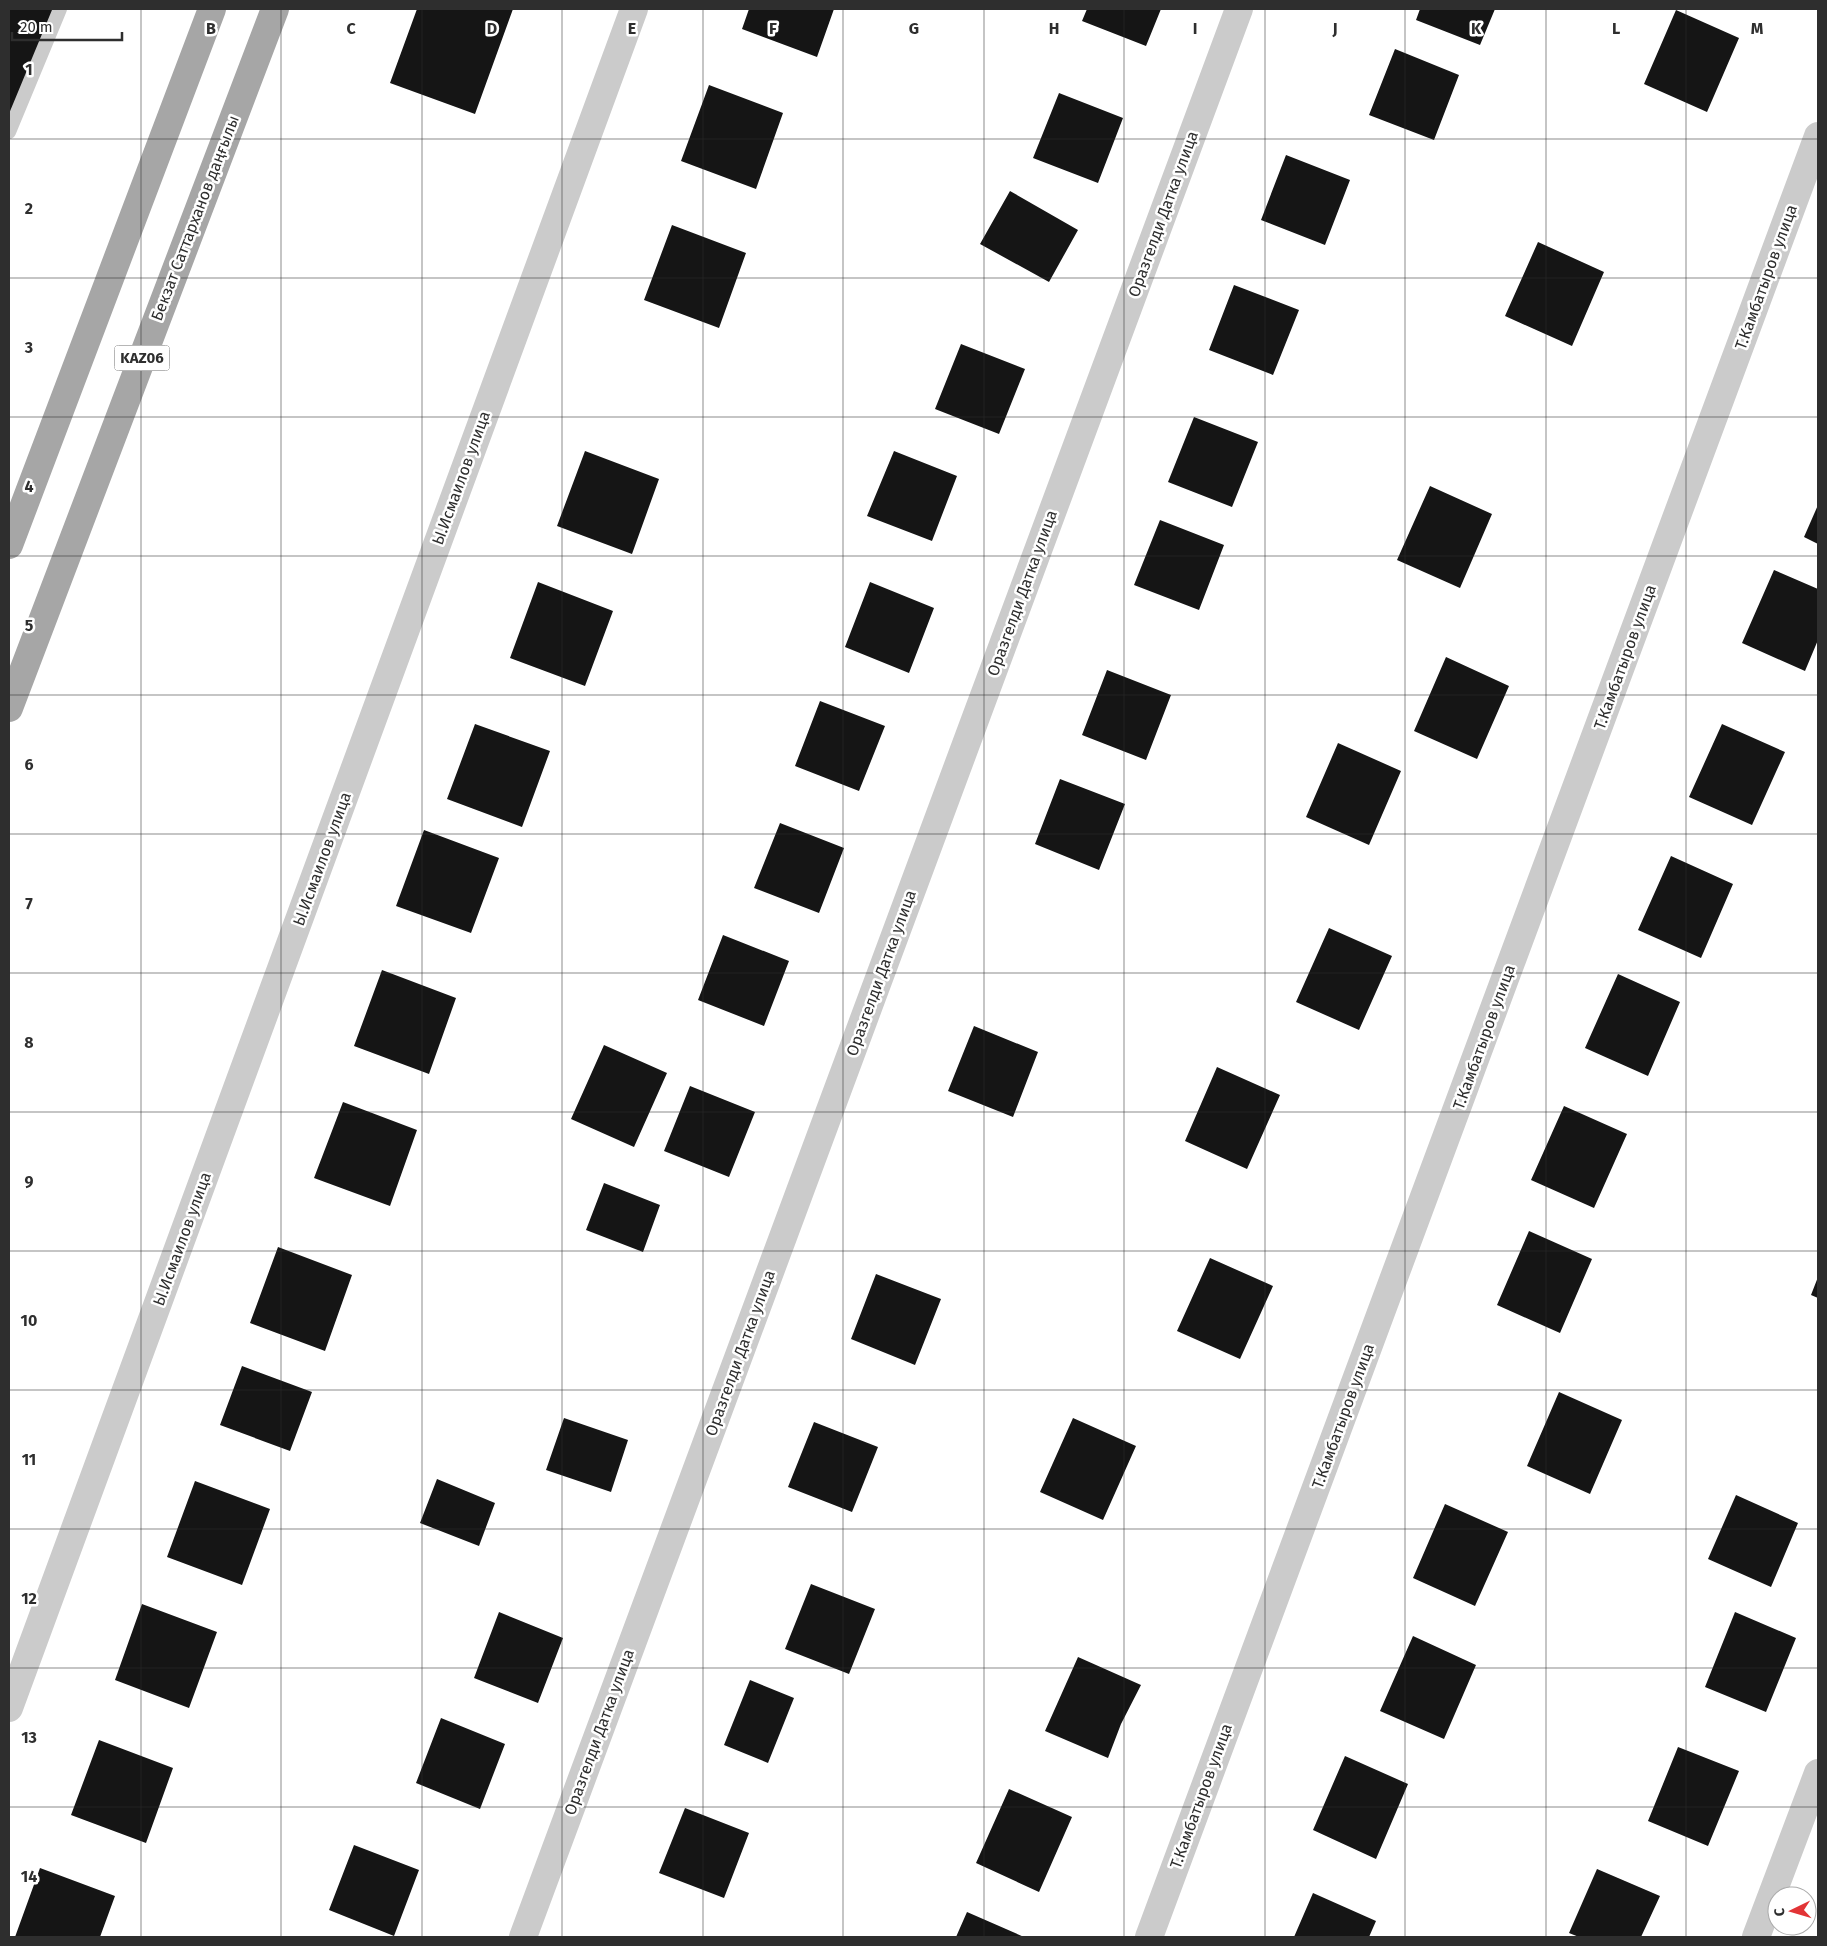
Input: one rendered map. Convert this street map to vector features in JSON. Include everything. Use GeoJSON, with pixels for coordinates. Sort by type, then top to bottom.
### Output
{"type":"FeatureCollection","features":[{"type":"Feature","properties":{"kind":"main road"},"geometry":{"type":"LineString","coordinates":[[9,545],[212,9]]}},
{"type":"Feature","properties":{"kind":"main road","name":"Бекзат Саттарханов даңғылы"},"geometry":{"type":"LineString","coordinates":[[9,708],[275,9]]}},
{"type":"Feature","properties":{"kind":"street","name":"Ы.Исмаилов улица"},"geometry":{"type":"LineString","coordinates":[[9,1708],[634,9]]}},
{"type":"Feature","properties":{"kind":"street","name":"Оразгелди Датка улица"},"geometry":{"type":"LineString","coordinates":[[523,1937],[1239,9]]}},
{"type":"Feature","properties":{"kind":"street","name":"Т.Камбатыров улица"},"geometry":{"type":"LineString","coordinates":[[1149,1937],[1818,136]]}},
{"type":"Feature","properties":{"kind":"street"},"geometry":{"type":"LineString","coordinates":[[1756,1937],[1818,1773]]}},
{"type":"Feature","properties":{"kind":"lane"},"geometry":{"type":"LineString","coordinates":[[9,132],[60,9]]}},
{"type":"Feature","properties":{"kind":"building"},"geometry":{"type":"Polygon","coordinates":[[[9,9],[54,9],[9,128],[9,9]]]}},
{"type":"Feature","properties":{"kind":"building"},"geometry":{"type":"Polygon","coordinates":[[[417,9],[513,9],[475,114],[390,83],[417,9]]]}},
{"type":"Feature","properties":{"kind":"building"},"geometry":{"type":"Polygon","coordinates":[[[749,9],[834,9],[817,57],[742,29],[749,9]]]}},
{"type":"Feature","properties":{"kind":"building"},"geometry":{"type":"Polygon","coordinates":[[[1087,9],[1161,9],[1146,46],[1082,21],[1087,9]]]}},
{"type":"Feature","properties":{"kind":"building"},"geometry":{"type":"Polygon","coordinates":[[[1420,9],[1495,9],[1480,45],[1416,20],[1420,9]]]}},
{"type":"Feature","properties":{"kind":"building"},"geometry":{"type":"Polygon","coordinates":[[[1676,10],[1739,38],[1707,112],[1644,84],[1676,10]]]}},
{"type":"Feature","properties":{"kind":"building"},"geometry":{"type":"Polygon","coordinates":[[[1395,49],[1459,75],[1434,140],[1369,115],[1395,49]]]}},
{"type":"Feature","properties":{"kind":"building"},"geometry":{"type":"Polygon","coordinates":[[[709,85],[783,113],[756,189],[681,161],[709,85]]]}},
{"type":"Feature","properties":{"kind":"building"},"geometry":{"type":"Polygon","coordinates":[[[1059,93],[1123,118],[1098,183],[1033,158],[1059,93]]]}},
{"type":"Feature","properties":{"kind":"building"},"geometry":{"type":"Polygon","coordinates":[[[1286,155],[1350,180],[1325,245],[1261,220],[1286,155]]]}},
{"type":"Feature","properties":{"kind":"building"},"geometry":{"type":"Polygon","coordinates":[[[1010,191],[1078,230],[1049,282],[980,244],[1010,191]]]}},
{"type":"Feature","properties":{"kind":"building"},"geometry":{"type":"Polygon","coordinates":[[[672,225],[746,253],[719,328],[644,300],[672,225]]]}},
{"type":"Feature","properties":{"kind":"building"},"geometry":{"type":"Polygon","coordinates":[[[1538,242],[1604,272],[1572,346],[1505,316],[1538,242]]]}},
{"type":"Feature","properties":{"kind":"building"},"geometry":{"type":"Polygon","coordinates":[[[1234,285],[1299,310],[1273,375],[1209,350],[1234,285]]]}},
{"type":"Feature","properties":{"kind":"building"},"geometry":{"type":"Polygon","coordinates":[[[961,344],[1025,369],[999,434],[935,409],[961,344]]]}},
{"type":"Feature","properties":{"kind":"building"},"geometry":{"type":"Polygon","coordinates":[[[1194,417],[1258,442],[1232,507],[1168,482],[1194,417]]]}},
{"type":"Feature","properties":{"kind":"building"},"geometry":{"type":"Polygon","coordinates":[[[585,451],[659,479],[632,554],[557,526],[585,451]]]}},
{"type":"Feature","properties":{"kind":"building"},"geometry":{"type":"Polygon","coordinates":[[[894,451],[957,476],[932,541],[867,516],[894,451]]]}},
{"type":"Feature","properties":{"kind":"building"},"geometry":{"type":"Polygon","coordinates":[[[1430,486],[1492,514],[1460,588],[1397,560],[1430,486]]]}},
{"type":"Feature","properties":{"kind":"building"},"geometry":{"type":"Polygon","coordinates":[[[1818,505],[1818,544],[1804,537],[1818,505]]]}},
{"type":"Feature","properties":{"kind":"building"},"geometry":{"type":"Polygon","coordinates":[[[1160,520],[1224,545],[1199,610],[1134,585],[1160,520]]]}},
{"type":"Feature","properties":{"kind":"building"},"geometry":{"type":"Polygon","coordinates":[[[1774,570],[1818,589],[1818,640],[1805,671],[1742,643],[1774,570]]]}},
{"type":"Feature","properties":{"kind":"building"},"geometry":{"type":"Polygon","coordinates":[[[538,582],[613,611],[585,686],[510,658],[538,582]]]}},
{"type":"Feature","properties":{"kind":"building"},"geometry":{"type":"Polygon","coordinates":[[[870,582],[934,608],[909,673],[845,647],[870,582]]]}},
{"type":"Feature","properties":{"kind":"building"},"geometry":{"type":"Polygon","coordinates":[[[1446,657],[1509,686],[1477,759],[1414,731],[1446,657]]]}},
{"type":"Feature","properties":{"kind":"building"},"geometry":{"type":"Polygon","coordinates":[[[1107,670],[1171,695],[1146,760],[1082,735],[1107,670]]]}},
{"type":"Feature","properties":{"kind":"building"},"geometry":{"type":"Polygon","coordinates":[[[820,701],[885,726],[859,791],[795,766],[820,701]]]}},
{"type":"Feature","properties":{"kind":"building"},"geometry":{"type":"Polygon","coordinates":[[[475,724],[550,751],[522,827],[447,799],[475,724]]]}},
{"type":"Feature","properties":{"kind":"building"},"geometry":{"type":"Polygon","coordinates":[[[1722,724],[1785,752],[1752,825],[1689,797],[1722,724]]]}},
{"type":"Feature","properties":{"kind":"building"},"geometry":{"type":"Polygon","coordinates":[[[1338,743],[1401,771],[1369,845],[1306,817],[1338,743]]]}},
{"type":"Feature","properties":{"kind":"building"},"geometry":{"type":"Polygon","coordinates":[[[1060,779],[1125,804],[1099,870],[1035,844],[1060,779]]]}},
{"type":"Feature","properties":{"kind":"building"},"geometry":{"type":"Polygon","coordinates":[[[780,823],[844,848],[819,913],[754,888],[780,823]]]}},
{"type":"Feature","properties":{"kind":"building"},"geometry":{"type":"Polygon","coordinates":[[[424,830],[499,858],[471,933],[396,906],[424,830]]]}},
{"type":"Feature","properties":{"kind":"building"},"geometry":{"type":"Polygon","coordinates":[[[1671,856],[1733,884],[1701,958],[1638,930],[1671,856]]]}},
{"type":"Feature","properties":{"kind":"building"},"geometry":{"type":"Polygon","coordinates":[[[1329,928],[1392,956],[1359,1030],[1296,1002],[1329,928]]]}},
{"type":"Feature","properties":{"kind":"building"},"geometry":{"type":"Polygon","coordinates":[[[723,935],[789,961],[764,1026],[698,1000],[723,935]]]}},
{"type":"Feature","properties":{"kind":"building"},"geometry":{"type":"Polygon","coordinates":[[[382,970],[456,998],[429,1074],[354,1046],[382,970]]]}},
{"type":"Feature","properties":{"kind":"building"},"geometry":{"type":"Polygon","coordinates":[[[1618,974],[1680,1002],[1648,1076],[1585,1048],[1618,974]]]}},
{"type":"Feature","properties":{"kind":"building"},"geometry":{"type":"Polygon","coordinates":[[[974,1026],[1038,1052],[1013,1117],[948,1091],[974,1026]]]}},
{"type":"Feature","properties":{"kind":"building"},"geometry":{"type":"Polygon","coordinates":[[[604,1045],[667,1073],[634,1147],[571,1119],[604,1045]]]}},
{"type":"Feature","properties":{"kind":"building"},"geometry":{"type":"Polygon","coordinates":[[[1217,1067],[1280,1095],[1247,1169],[1185,1141],[1217,1067]]]}},
{"type":"Feature","properties":{"kind":"building"},"geometry":{"type":"Polygon","coordinates":[[[690,1086],[755,1112],[729,1177],[664,1151],[690,1086]]]}},
{"type":"Feature","properties":{"kind":"building"},"geometry":{"type":"Polygon","coordinates":[[[343,1102],[417,1130],[390,1206],[314,1178],[343,1102]]]}},
{"type":"Feature","properties":{"kind":"building"},"geometry":{"type":"Polygon","coordinates":[[[1564,1106],[1627,1134],[1594,1208],[1531,1180],[1564,1106]]]}},
{"type":"Feature","properties":{"kind":"building"},"geometry":{"type":"Polygon","coordinates":[[[604,1183],[660,1205],[643,1252],[586,1230],[604,1183]]]}},
{"type":"Feature","properties":{"kind":"building"},"geometry":{"type":"Polygon","coordinates":[[[1529,1231],[1592,1259],[1560,1333],[1497,1305],[1529,1231]]]}},
{"type":"Feature","properties":{"kind":"building"},"geometry":{"type":"Polygon","coordinates":[[[278,1247],[352,1275],[325,1351],[250,1323],[278,1247]]]}},
{"type":"Feature","properties":{"kind":"building"},"geometry":{"type":"Polygon","coordinates":[[[1210,1258],[1273,1286],[1240,1359],[1177,1331],[1210,1258]]]}},
{"type":"Feature","properties":{"kind":"building"},"geometry":{"type":"Polygon","coordinates":[[[876,1274],[941,1299],[915,1365],[851,1339],[876,1274]]]}},
{"type":"Feature","properties":{"kind":"building"},"geometry":{"type":"Polygon","coordinates":[[[1818,1277],[1818,1298],[1811,1295],[1818,1277]]]}},
{"type":"Feature","properties":{"kind":"building"},"geometry":{"type":"Polygon","coordinates":[[[242,1366],[312,1392],[290,1451],[220,1425],[242,1366]]]}},
{"type":"Feature","properties":{"kind":"building"},"geometry":{"type":"Polygon","coordinates":[[[1559,1392],[1622,1420],[1590,1494],[1527,1466],[1559,1392]]]}},
{"type":"Feature","properties":{"kind":"building"},"geometry":{"type":"Polygon","coordinates":[[[564,1418],[628,1440],[611,1492],[546,1470],[564,1418]]]}},
{"type":"Feature","properties":{"kind":"building"},"geometry":{"type":"Polygon","coordinates":[[[1073,1418],[1136,1446],[1103,1520],[1040,1492],[1073,1418]]]}},
{"type":"Feature","properties":{"kind":"building"},"geometry":{"type":"Polygon","coordinates":[[[814,1422],[878,1447],[852,1512],[788,1487],[814,1422]]]}},
{"type":"Feature","properties":{"kind":"building"},"geometry":{"type":"Polygon","coordinates":[[[437,1479],[495,1503],[479,1546],[420,1523],[437,1479]]]}},
{"type":"Feature","properties":{"kind":"building"},"geometry":{"type":"Polygon","coordinates":[[[195,1481],[270,1509],[242,1585],[167,1557],[195,1481]]]}},
{"type":"Feature","properties":{"kind":"building"},"geometry":{"type":"Polygon","coordinates":[[[1736,1495],[1798,1523],[1771,1587],[1708,1559],[1736,1495]]]}},
{"type":"Feature","properties":{"kind":"building"},"geometry":{"type":"Polygon","coordinates":[[[1445,1504],[1508,1532],[1475,1606],[1413,1578],[1445,1504]]]}},
{"type":"Feature","properties":{"kind":"building"},"geometry":{"type":"Polygon","coordinates":[[[811,1584],[875,1609],[849,1674],[785,1649],[811,1584]]]}},
{"type":"Feature","properties":{"kind":"building"},"geometry":{"type":"Polygon","coordinates":[[[142,1604],[217,1632],[189,1708],[115,1680],[142,1604]]]}},
{"type":"Feature","properties":{"kind":"building"},"geometry":{"type":"Polygon","coordinates":[[[499,1612],[563,1638],[538,1703],[474,1678],[499,1612]]]}},
{"type":"Feature","properties":{"kind":"building"},"geometry":{"type":"Polygon","coordinates":[[[1735,1612],[1796,1638],[1766,1712],[1705,1687],[1735,1612]]]}},
{"type":"Feature","properties":{"kind":"building"},"geometry":{"type":"Polygon","coordinates":[[[1413,1636],[1476,1665],[1444,1739],[1380,1711],[1413,1636]]]}},
{"type":"Feature","properties":{"kind":"building"},"geometry":{"type":"Polygon","coordinates":[[[1078,1657],[1141,1685],[1121,1724],[1108,1758],[1045,1731],[1078,1657]]]}},
{"type":"Feature","properties":{"kind":"building"},"geometry":{"type":"Polygon","coordinates":[[[750,1680],[794,1698],[768,1763],[724,1745],[750,1680]]]}},
{"type":"Feature","properties":{"kind":"building"},"geometry":{"type":"Polygon","coordinates":[[[441,1718],[505,1744],[480,1809],[416,1783],[441,1718]]]}},
{"type":"Feature","properties":{"kind":"building"},"geometry":{"type":"Polygon","coordinates":[[[99,1740],[173,1768],[146,1843],[71,1815],[99,1740]]]}},
{"type":"Feature","properties":{"kind":"building"},"geometry":{"type":"Polygon","coordinates":[[[1678,1747],[1739,1771],[1708,1846],[1648,1821],[1678,1747]]]}},
{"type":"Feature","properties":{"kind":"building"},"geometry":{"type":"Polygon","coordinates":[[[1345,1756],[1408,1784],[1376,1859],[1313,1830],[1345,1756]]]}},
{"type":"Feature","properties":{"kind":"building"},"geometry":{"type":"Polygon","coordinates":[[[1009,1789],[1072,1817],[1039,1892],[976,1863],[1009,1789]]]}},
{"type":"Feature","properties":{"kind":"building"},"geometry":{"type":"Polygon","coordinates":[[[685,1808],[749,1833],[724,1898],[659,1873],[685,1808]]]}},
{"type":"Feature","properties":{"kind":"building"},"geometry":{"type":"Polygon","coordinates":[[[354,1845],[419,1870],[394,1936],[329,1910],[354,1845]]]}},
{"type":"Feature","properties":{"kind":"building"},"geometry":{"type":"Polygon","coordinates":[[[40,1868],[115,1896],[100,1937],[15,1937],[40,1868]]]}},
{"type":"Feature","properties":{"kind":"building"},"geometry":{"type":"Polygon","coordinates":[[[1597,1869],[1660,1896],[1641,1937],[1579,1937],[1569,1933],[1597,1869]]]}},
{"type":"Feature","properties":{"kind":"building"},"geometry":{"type":"Polygon","coordinates":[[[1313,1893],[1376,1921],[1369,1937],[1294,1937],[1313,1893]]]}},
{"type":"Feature","properties":{"kind":"building"},"geometry":{"type":"Polygon","coordinates":[[[967,1912],[1024,1937],[956,1937],[967,1912]]]}}]}
